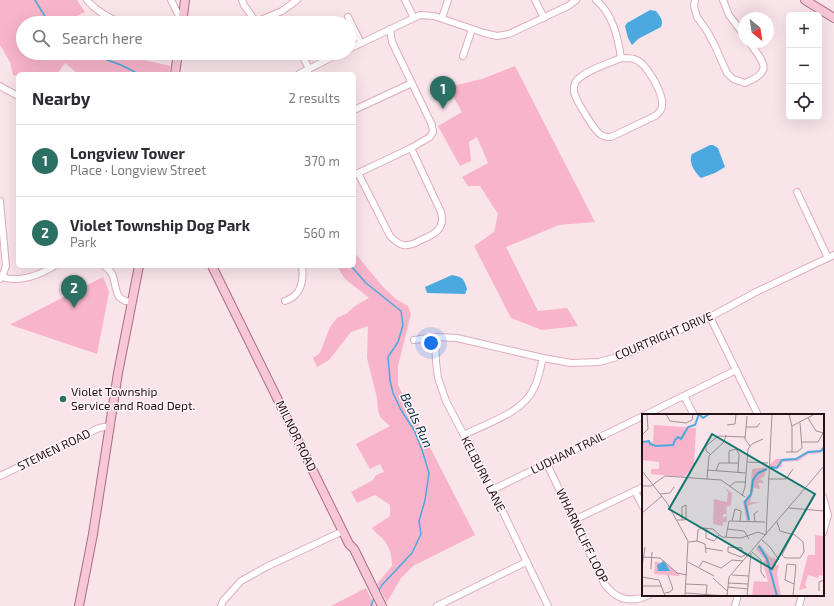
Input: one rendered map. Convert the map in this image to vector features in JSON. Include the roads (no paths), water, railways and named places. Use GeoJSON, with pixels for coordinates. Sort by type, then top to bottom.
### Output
{"type":"FeatureCollection","features":[{"type":"Feature","properties":{"kind":"main road"},"geometry":{"type":"LineString","coordinates":[[183,16],[185,0]]}},
{"type":"Feature","properties":{"kind":"main road"},"geometry":{"type":"LineString","coordinates":[[804,0],[834,18]]}},
{"type":"Feature","properties":{"kind":"main road"},"geometry":{"type":"LineString","coordinates":[[175,72],[177,60]]}},
{"type":"Feature","properties":{"kind":"main road"},"geometry":{"type":"LineString","coordinates":[[79,606],[93,534],[120,358],[139,268]]}},
{"type":"Feature","properties":{"kind":"main road","name":"MILNOR ROAD"},"geometry":{"type":"LineString","coordinates":[[213,268],[349,544],[354,549],[382,606]]}},
{"type":"Feature","properties":{"kind":"street"},"geometry":{"type":"LineString","coordinates":[[87,0],[106,16]]}},
{"type":"Feature","properties":{"kind":"street"},"geometry":{"type":"LineString","coordinates":[[171,0],[179,16]]}},
{"type":"Feature","properties":{"kind":"street"},"geometry":{"type":"LineString","coordinates":[[242,0],[252,16]]}},
{"type":"Feature","properties":{"kind":"street"},"geometry":{"type":"LineString","coordinates":[[270,16],[282,11],[297,0]]}},
{"type":"Feature","properties":{"kind":"street"},"geometry":{"type":"LineString","coordinates":[[405,0],[414,18]]}},
{"type":"Feature","properties":{"kind":"street"},"geometry":{"type":"LineString","coordinates":[[442,18],[448,0]]}},
{"type":"Feature","properties":{"kind":"street"},"geometry":{"type":"LineString","coordinates":[[535,0],[544,18]]}},
{"type":"Feature","properties":{"kind":"street"},"geometry":{"type":"LineString","coordinates":[[356,46],[420,15],[442,18],[497,36],[509,34],[568,6],[576,0]]}},
{"type":"Feature","properties":{"kind":"street"},"geometry":{"type":"LineString","coordinates":[[597,0],[601,4],[616,30],[621,58]]}},
{"type":"Feature","properties":{"kind":"street"},"geometry":{"type":"LineString","coordinates":[[696,0],[694,6],[697,17],[715,46],[727,74],[733,79],[745,83],[759,76],[763,72],[764,63],[753,48]]}},
{"type":"Feature","properties":{"kind":"street"},"geometry":{"type":"LineString","coordinates":[[723,0],[729,15],[738,27]]}},
{"type":"Feature","properties":{"kind":"street"},"geometry":{"type":"LineString","coordinates":[[390,29],[392,42],[432,125],[433,132],[430,137],[411,148],[356,174],[390,236],[399,247],[412,244],[433,235],[440,228],[442,222],[441,212],[411,148]]}},
{"type":"Feature","properties":{"kind":"street"},"geometry":{"type":"LineString","coordinates":[[463,56],[472,29]]}},
{"type":"Feature","properties":{"kind":"street"},"geometry":{"type":"LineString","coordinates":[[356,33],[361,43]]}},
{"type":"Feature","properties":{"kind":"street"},"geometry":{"type":"LineString","coordinates":[[621,58],[634,59],[647,69],[659,91],[662,106],[661,111],[655,116],[612,137],[607,137],[598,133],[594,127],[575,95],[575,84],[580,77],[621,58]]}},
{"type":"Feature","properties":{"kind":"street"},"geometry":{"type":"LineString","coordinates":[[304,60],[309,69]]}},
{"type":"Feature","properties":{"kind":"street"},"geometry":{"type":"LineString","coordinates":[[303,72],[326,60]]}},
{"type":"Feature","properties":{"kind":"street"},"geometry":{"type":"LineString","coordinates":[[356,109],[412,83]]}},
{"type":"Feature","properties":{"kind":"street"},"geometry":{"type":"LineString","coordinates":[[0,86],[16,95]]}},
{"type":"Feature","properties":{"kind":"street"},"geometry":{"type":"LineString","coordinates":[[797,192],[831,256]]}},
{"type":"Feature","properties":{"kind":"street"},"geometry":{"type":"LineString","coordinates":[[0,201],[6,266],[1,278],[24,278],[38,274],[50,268]]}},
{"type":"Feature","properties":{"kind":"street"},"geometry":{"type":"LineString","coordinates":[[442,222],[449,224]]}},
{"type":"Feature","properties":{"kind":"street","name":"COURTRIGHT DRIVE"},"geometry":{"type":"LineString","coordinates":[[414,340],[435,337],[457,338],[542,358],[571,363],[599,362],[621,356],[710,317],[756,292],[831,256]]}},
{"type":"Feature","properties":{"kind":"street"},"geometry":{"type":"LineString","coordinates":[[106,268],[114,277],[119,297],[125,301],[132,302]]}},
{"type":"Feature","properties":{"kind":"street"},"geometry":{"type":"LineString","coordinates":[[285,301],[290,299],[299,291],[303,279],[302,268]]}},
{"type":"Feature","properties":{"kind":"street"},"geometry":{"type":"LineString","coordinates":[[710,317],[758,414]]}},
{"type":"Feature","properties":{"kind":"street","name":"KELBURN LANE"},"geometry":{"type":"LineString","coordinates":[[435,337],[438,378],[446,401],[492,490],[548,606]]}},
{"type":"Feature","properties":{"kind":"street"},"geometry":{"type":"LineString","coordinates":[[464,434],[511,412],[528,399],[537,381],[542,358]]}},
{"type":"Feature","properties":{"kind":"street","name":"LUDHAM TRAIL"},"geometry":{"type":"LineString","coordinates":[[648,414],[736,370]]}},
{"type":"Feature","properties":{"kind":"street"},"geometry":{"type":"LineString","coordinates":[[684,396],[693,414]]}},
{"type":"Feature","properties":{"kind":"street","name":"LUDHAM TRAIL"},"geometry":{"type":"LineString","coordinates":[[492,490],[642,417]]}},
{"type":"Feature","properties":{"kind":"street","name":"STEMEN ROAD"},"geometry":{"type":"LineString","coordinates":[[0,476],[110,424]]}},
{"type":"Feature","properties":{"kind":"street","name":"WHARNCLIFF LOOP"},"geometry":{"type":"LineString","coordinates":[[546,464],[604,583],[610,592],[620,598],[634,600],[646,596]]}},
{"type":"Feature","properties":{"kind":"street"},"geometry":{"type":"LineString","coordinates":[[574,520],[642,488]]}},
{"type":"Feature","properties":{"kind":"street"},"geometry":{"type":"LineString","coordinates":[[635,491],[642,505]]}},
{"type":"Feature","properties":{"kind":"street"},"geometry":{"type":"LineString","coordinates":[[824,501],[828,515],[824,529]]}},
{"type":"Feature","properties":{"kind":"street"},"geometry":{"type":"LineString","coordinates":[[221,606],[223,601],[242,580],[266,567],[343,531]]}},
{"type":"Feature","properties":{"kind":"street"},"geometry":{"type":"LineString","coordinates":[[437,606],[526,562]]}},
{"type":"Feature","properties":{"kind":"street"},"geometry":{"type":"LineString","coordinates":[[735,606],[738,596]]}},
{"type":"Feature","properties":{"kind":"street"},"geometry":{"type":"LineString","coordinates":[[799,606],[802,596]]}},
{"type":"Feature","properties":{"kind":"water"},"geometry":{"type":"Polygon","coordinates":[[[650,10],[656,11],[660,17],[662,21],[661,27],[638,39],[632,45],[628,38],[625,26],[627,23],[650,10]]]}},
{"type":"Feature","properties":{"kind":"water"},"geometry":{"type":"Polygon","coordinates":[[[710,145],[718,148],[725,167],[715,173],[701,178],[693,167],[691,157],[692,154],[710,145]]]}},
{"type":"Feature","properties":{"kind":"water"},"geometry":{"type":"Polygon","coordinates":[[[452,275],[461,278],[464,281],[467,289],[465,294],[427,293],[425,287],[452,275]]]}},
{"type":"Feature","properties":{"kind":"waterway","name":"Beals Run"},"geometry":{"type":"LineString","coordinates":[[35,0],[45,16]]}},
{"type":"Feature","properties":{"kind":"waterway","name":"Beals Run"},"geometry":{"type":"LineString","coordinates":[[108,60],[135,72]]}},
{"type":"Feature","properties":{"kind":"waterway","name":"Beals Run"},"geometry":{"type":"LineString","coordinates":[[353,268],[366,283],[401,311],[403,325],[398,342],[388,357],[390,380],[393,393],[401,410],[414,430],[429,473],[425,500],[419,521],[421,534],[412,553],[382,585],[378,592]]}},
{"type":"Feature","properties":{"kind":"waterway","name":"Beals Run"},"geometry":{"type":"LineString","coordinates":[[371,606],[374,598]]}},
{"type":"Feature","properties":{"kind":"place","name":"Longview Tower"},"geometry":{"type":"Point","coordinates":[443,109]}},
{"type":"Feature","properties":{"kind":"place","name":"Violet Township Dog Park"},"geometry":{"type":"Point","coordinates":[74,308]}},
{"type":"Feature","properties":{"kind":"place","name":"Violet Township Service and Road Dept."},"geometry":{"type":"Point","coordinates":[63,399]}}]}
